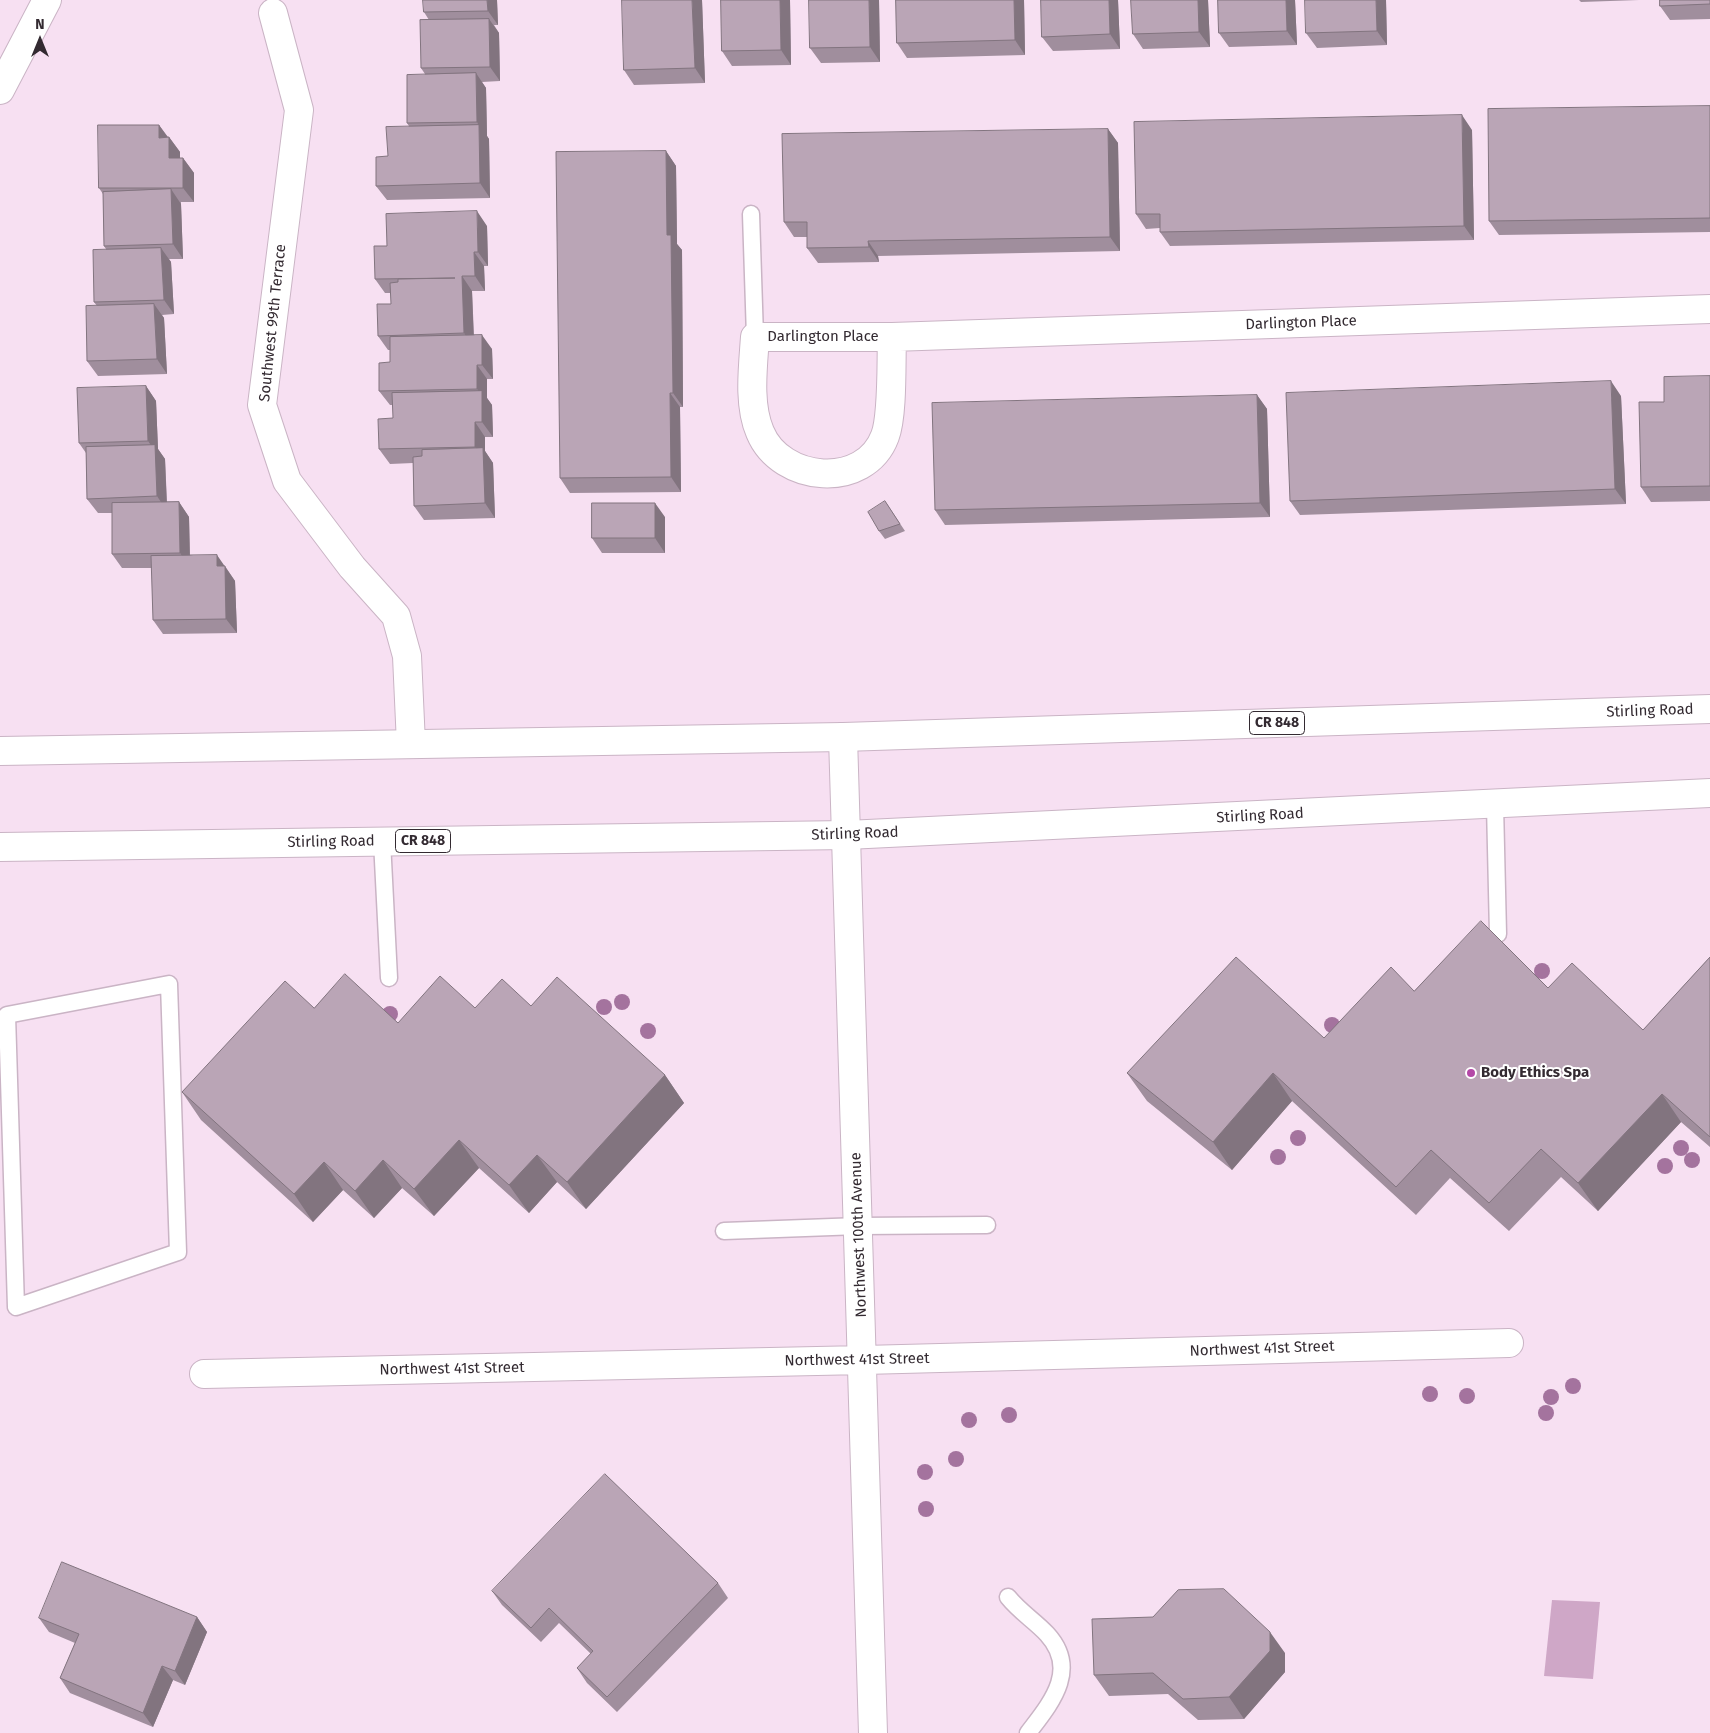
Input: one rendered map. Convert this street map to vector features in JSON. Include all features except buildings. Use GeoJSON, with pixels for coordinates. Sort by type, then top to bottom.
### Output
{"type":"FeatureCollection","features":[{"type":"Feature","properties":{"kind":"street"},"geometry":{"type":"LineString","coordinates":[[0,90],[47,0]]}},
{"type":"Feature","properties":{"kind":"street","name":"Southwest 99th Terrace"},"geometry":{"type":"LineString","coordinates":[[273,13],[299,110],[262,405],[287,480],[352,567],[396,616],[407,656],[411,744]]}},
{"type":"Feature","properties":{"kind":"street","name":"Darlington Place"},"geometry":{"type":"LineString","coordinates":[[892,337],[888,418],[884,437],[873,454],[858,465],[842,472],[825,474],[797,469],[783,461],[770,448],[760,433],[754,406],[755,337],[892,337],[1710,309]]}},
{"type":"Feature","properties":{"kind":"street","name":"Stirling Road"},"geometry":{"type":"LineString","coordinates":[[0,751],[843,737],[1710,709]]}},
{"type":"Feature","properties":{"kind":"street","name":"Northwest 100th Avenue"},"geometry":{"type":"LineString","coordinates":[[843,737],[864,1360],[873,1733]]}},
{"type":"Feature","properties":{"kind":"street","name":"Stirling Road"},"geometry":{"type":"LineString","coordinates":[[0,847],[847,835],[1495,805],[1710,793]]}},
{"type":"Feature","properties":{"kind":"street","name":"Northwest 41st Street"},"geometry":{"type":"LineString","coordinates":[[204,1374],[864,1360],[1509,1343]]}},
{"type":"Feature","properties":{"kind":"lane","name":"Darlington Place"},"geometry":{"type":"LineString","coordinates":[[751,214],[755,337]]}},
{"type":"Feature","properties":{"kind":"lane"},"geometry":{"type":"LineString","coordinates":[[1495,805],[1498,934]]}},
{"type":"Feature","properties":{"kind":"lane"},"geometry":{"type":"LineString","coordinates":[[382,841],[389,978]]}},
{"type":"Feature","properties":{"kind":"lane"},"geometry":{"type":"LineString","coordinates":[[168,984],[178,1252],[8,1307],[7,1015],[168,984]]}},
{"type":"Feature","properties":{"kind":"lane"},"geometry":{"type":"LineString","coordinates":[[724,1231],[859,1226],[987,1225]]}},
{"type":"Feature","properties":{"kind":"lane"},"geometry":{"type":"LineString","coordinates":[[1008,1597],[1017,1608],[1048,1635],[1058,1652],[1061,1669],[1058,1688],[1049,1708],[1028,1733]]}},
{"type":"Feature","properties":{"kind":"shaded area"},"geometry":{"type":"Polygon","coordinates":[[[1552,1600],[1600,1602],[1593,1679],[1544,1676],[1552,1600]]]}},
{"type":"Feature","properties":{"kind":"place","name":"Body Ethics Spa"},"geometry":{"type":"Point","coordinates":[1471,1073]}}]}
